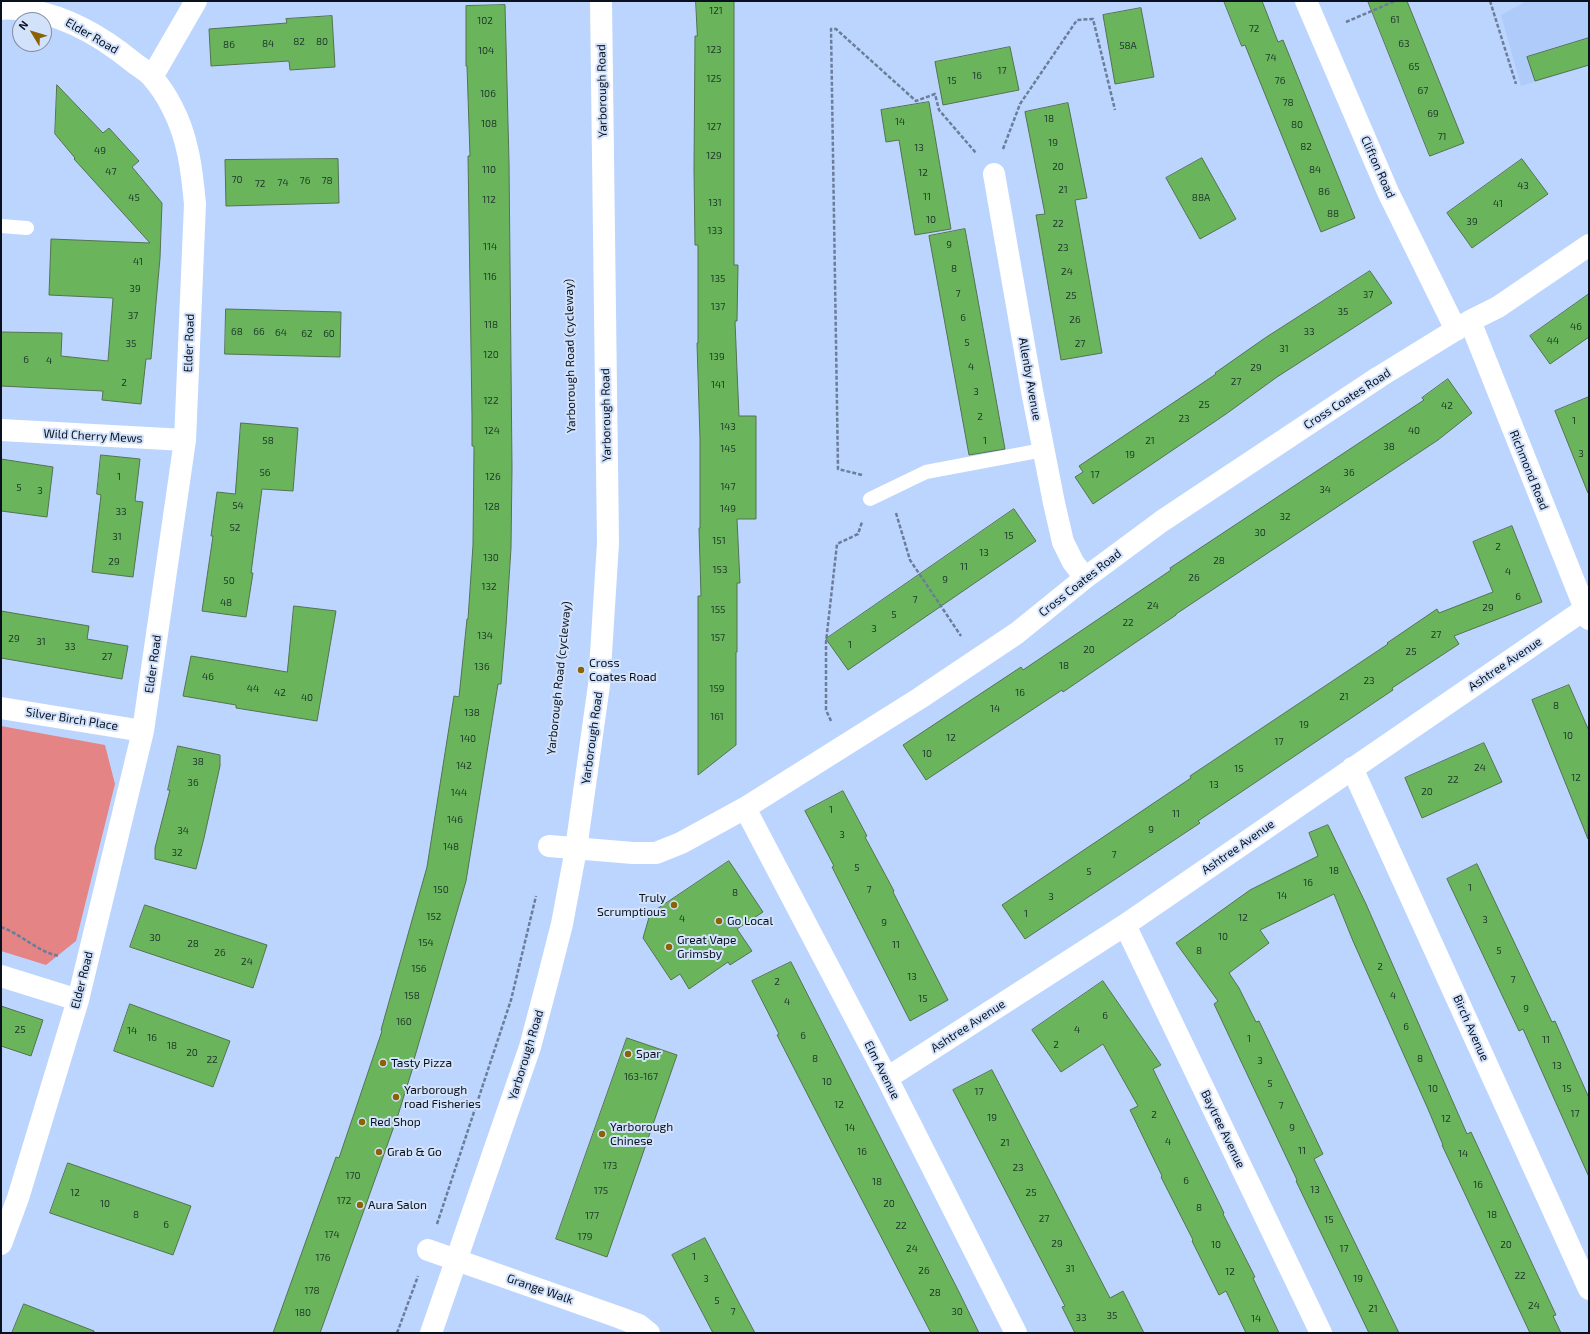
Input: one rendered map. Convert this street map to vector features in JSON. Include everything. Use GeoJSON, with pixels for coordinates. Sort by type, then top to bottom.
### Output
{"type":"FeatureCollection","features":[{"type":"Feature","properties":{"kind":"street"},"geometry":{"type":"LineString","coordinates":[[152,77],[196,1]]}},
{"type":"Feature","properties":{"kind":"street","name":"Yarborough Road"},"geometry":{"type":"LineString","coordinates":[[430,1333],[457,1260],[530,1047],[562,924],[576,849],[599,685],[608,543],[600,1]]}},
{"type":"Feature","properties":{"kind":"street","name":"Clifton Road"},"geometry":{"type":"LineString","coordinates":[[1306,1],[1388,192],[1463,325]]}},
{"type":"Feature","properties":{"kind":"street","name":"Elder Road"},"geometry":{"type":"LineString","coordinates":[[1,1244],[9,1194],[78,1000],[143,731],[185,440],[194,204],[192,172],[186,141],[172,107],[152,77],[122,53],[75,24],[53,15],[2,7]]}},
{"type":"Feature","properties":{"kind":"street","name":"Allenby Avenue"},"geometry":{"type":"LineString","coordinates":[[994,174],[1043,450],[1054,503],[1063,542],[1073,562],[1085,578]]}},
{"type":"Feature","properties":{"kind":"street","name":"Cross Coates Road"},"geometry":{"type":"LineString","coordinates":[[549,846],[633,853],[656,852],[682,843],[745,808],[978,659],[1017,632],[1085,578],[1162,521],[1379,378],[1463,325],[1514,296],[1589,245]]}},
{"type":"Feature","properties":{"kind":"street","name":"Richmond Road"},"geometry":{"type":"LineString","coordinates":[[1463,325],[1587,614]]}},
{"type":"Feature","properties":{"kind":"street","name":"Wild Cherry Mews"},"geometry":{"type":"LineString","coordinates":[[1,430],[185,440]]}},
{"type":"Feature","properties":{"kind":"street","name":"Ashtree Avenue"},"geometry":{"type":"LineString","coordinates":[[887,1078],[1125,925],[1352,768],[1587,614]]}},
{"type":"Feature","properties":{"kind":"street","name":"Silver Birch Place"},"geometry":{"type":"LineString","coordinates":[[1,708],[143,731]]}},
{"type":"Feature","properties":{"kind":"street","name":"Birch Avenue"},"geometry":{"type":"LineString","coordinates":[[1352,768],[1589,1289]]}},
{"type":"Feature","properties":{"kind":"street","name":"Elm Avenue"},"geometry":{"type":"LineString","coordinates":[[745,808],[887,1078],[1016,1333]]}},
{"type":"Feature","properties":{"kind":"street","name":"Baytree Avenue"},"geometry":{"type":"LineString","coordinates":[[1125,925],[1321,1333]]}},
{"type":"Feature","properties":{"kind":"street"},"geometry":{"type":"LineString","coordinates":[[1,976],[78,1000]]}},
{"type":"Feature","properties":{"kind":"street","name":"Grange Walk"},"geometry":{"type":"LineString","coordinates":[[428,1250],[618,1317],[639,1325],[650,1333]]}},
{"type":"Feature","properties":{"kind":"lane"},"geometry":{"type":"LineString","coordinates":[[1,226],[27,228]]}},
{"type":"Feature","properties":{"kind":"lane"},"geometry":{"type":"LineString","coordinates":[[870,499],[926,472],[1043,450]]}},
{"type":"Feature","properties":{"kind":"path"},"geometry":{"type":"LineString","coordinates":[[1320,33],[1396,1]]}},
{"type":"Feature","properties":{"kind":"path"},"geometry":{"type":"LineString","coordinates":[[1490,1],[1516,84]]}},
{"type":"Feature","properties":{"kind":"path"},"geometry":{"type":"LineString","coordinates":[[840,748],[826,710],[826,642],[833,575],[837,544],[858,534],[870,499],[865,476],[838,469],[831,29],[836,29],[916,101],[935,94],[939,110],[994,174],[1020,104],[1077,20],[1093,19],[1115,110]]}},
{"type":"Feature","properties":{"kind":"path"},"geometry":{"type":"LineString","coordinates":[[885,491],[894,506],[910,560],[978,659]]}},
{"type":"Feature","properties":{"kind":"path"},"geometry":{"type":"LineString","coordinates":[[397,1333],[428,1250],[511,1000],[537,892]]}},
{"type":"Feature","properties":{"kind":"path"},"geometry":{"type":"LineString","coordinates":[[1,927],[25,939],[49,954],[87,962]]}},
{"type":"Feature","properties":{"kind":"shaded area"},"geometry":{"type":"Polygon","coordinates":[[[1527,1],[1589,1],[1589,66],[1521,86],[1501,15],[1527,1]]]}},
{"type":"Feature","properties":{"kind":"shaded area"},"geometry":{"type":"Polygon","coordinates":[[[1,726],[105,745],[115,784],[76,941],[46,965],[1,951],[1,726]]]}},
{"type":"Feature","properties":{"kind":"building"},"geometry":{"type":"Polygon","coordinates":[[[696,1],[734,1],[734,265],[738,265],[737,321],[735,321],[739,416],[756,416],[756,519],[737,519],[740,583],[737,583],[736,745],[698,775],[698,596],[701,596],[699,528],[700,439],[697,343],[698,245],[695,245],[694,170],[695,36],[697,36],[696,1]]]}},
{"type":"Feature","properties":{"kind":"building"},"geometry":{"type":"Polygon","coordinates":[[[1224,1],[1262,1],[1278,42],[1283,40],[1355,218],[1321,232],[1245,45],[1242,46],[1224,1]]]}},
{"type":"Feature","properties":{"kind":"building"},"geometry":{"type":"Polygon","coordinates":[[[1368,1],[1407,1],[1464,143],[1430,156],[1368,1]]]}},
{"type":"Feature","properties":{"kind":"building"},"geometry":{"type":"Polygon","coordinates":[[[505,5],[509,162],[512,468],[511,548],[501,684],[498,684],[466,881],[398,1115],[320,1333],[273,1333],[336,1157],[339,1158],[382,1031],[381,1030],[427,867],[454,696],[459,697],[468,619],[473,545],[474,446],[472,446],[468,156],[470,156],[466,66],[466,6],[505,5]]]}},
{"type":"Feature","properties":{"kind":"building"},"geometry":{"type":"Polygon","coordinates":[[[1141,8],[1154,77],[1115,84],[1103,15],[1141,8]]]}},
{"type":"Feature","properties":{"kind":"building"},"geometry":{"type":"Polygon","coordinates":[[[332,16],[335,67],[290,70],[289,61],[211,66],[209,29],[287,23],[286,19],[332,16]]]}},
{"type":"Feature","properties":{"kind":"building"},"geometry":{"type":"Polygon","coordinates":[[[1589,38],[1589,65],[1535,81],[1527,57],[1589,38]]]}},
{"type":"Feature","properties":{"kind":"building"},"geometry":{"type":"Polygon","coordinates":[[[1010,47],[1019,90],[943,105],[935,62],[1010,47]]]}},
{"type":"Feature","properties":{"kind":"building"},"geometry":{"type":"Polygon","coordinates":[[[57,85],[103,133],[109,128],[139,161],[132,167],[162,203],[160,258],[151,359],[146,359],[141,404],[102,400],[103,391],[1,386],[1,332],[62,333],[61,356],[108,361],[113,298],[49,295],[51,239],[150,243],[74,159],[75,158],[55,134],[57,85]]]}},
{"type":"Feature","properties":{"kind":"building"},"geometry":{"type":"Polygon","coordinates":[[[929,102],[951,229],[915,235],[899,140],[886,142],[881,110],[929,102]]]}},
{"type":"Feature","properties":{"kind":"building"},"geometry":{"type":"Polygon","coordinates":[[[1068,103],[1087,198],[1075,200],[1102,353],[1061,360],[1036,215],[1045,214],[1025,112],[1068,103]]]}},
{"type":"Feature","properties":{"kind":"building"},"geometry":{"type":"Polygon","coordinates":[[[1202,158],[1236,219],[1200,239],[1166,178],[1202,158]]]}},
{"type":"Feature","properties":{"kind":"building"},"geometry":{"type":"Polygon","coordinates":[[[338,159],[339,203],[226,206],[225,160],[338,159]]]}},
{"type":"Feature","properties":{"kind":"building"},"geometry":{"type":"Polygon","coordinates":[[[1522,159],[1548,194],[1472,248],[1447,213],[1522,159]]]}},
{"type":"Feature","properties":{"kind":"building"},"geometry":{"type":"Polygon","coordinates":[[[965,229],[1005,449],[969,455],[929,236],[965,229]]]}},
{"type":"Feature","properties":{"kind":"building"},"geometry":{"type":"Polygon","coordinates":[[[1370,271],[1392,303],[1277,377],[1226,414],[1093,504],[1075,477],[1083,472],[1079,466],[1216,374],[1215,373],[1265,338],[1370,271]]]}},
{"type":"Feature","properties":{"kind":"building"},"geometry":{"type":"Polygon","coordinates":[[[1589,294],[1589,337],[1550,364],[1530,336],[1589,294]]]}},
{"type":"Feature","properties":{"kind":"building"},"geometry":{"type":"Polygon","coordinates":[[[226,309],[341,312],[340,357],[225,354],[226,309]]]}},
{"type":"Feature","properties":{"kind":"building"},"geometry":{"type":"Polygon","coordinates":[[[1448,379],[1472,413],[1438,440],[1176,614],[1063,692],[1062,690],[926,780],[903,745],[1021,667],[1023,670],[1171,570],[1170,568],[1424,400],[1422,398],[1448,379]]]}},
{"type":"Feature","properties":{"kind":"building"},"geometry":{"type":"Polygon","coordinates":[[[1589,397],[1589,492],[1588,493],[1555,411],[1589,397]]]}},
{"type":"Feature","properties":{"kind":"building"},"geometry":{"type":"Polygon","coordinates":[[[241,423],[298,428],[293,491],[262,489],[251,573],[253,573],[246,617],[202,611],[213,536],[211,536],[217,492],[235,494],[241,423]]]}},
{"type":"Feature","properties":{"kind":"building"},"geometry":{"type":"Polygon","coordinates":[[[101,455],[140,459],[135,501],[143,502],[133,577],[92,572],[101,495],[97,494],[101,455]]]}},
{"type":"Feature","properties":{"kind":"building"},"geometry":{"type":"Polygon","coordinates":[[[1,459],[53,467],[47,517],[1,511],[1,459]]]}},
{"type":"Feature","properties":{"kind":"building"},"geometry":{"type":"Polygon","coordinates":[[[1014,509],[1036,541],[848,670],[826,639],[1014,509]]]}},
{"type":"Feature","properties":{"kind":"building"},"geometry":{"type":"Polygon","coordinates":[[[1512,526],[1542,602],[1454,636],[1459,644],[1198,821],[1200,823],[1025,939],[1002,905],[1191,778],[1190,776],[1388,644],[1387,643],[1437,609],[1439,613],[1493,592],[1473,542],[1512,526]]]}},
{"type":"Feature","properties":{"kind":"building"},"geometry":{"type":"Polygon","coordinates":[[[294,606],[336,611],[317,721],[236,708],[236,705],[183,696],[191,656],[287,672],[294,606]]]}},
{"type":"Feature","properties":{"kind":"building"},"geometry":{"type":"Polygon","coordinates":[[[1,611],[89,626],[87,639],[128,646],[122,679],[1,658],[1,611]]]}},
{"type":"Feature","properties":{"kind":"building"},"geometry":{"type":"Polygon","coordinates":[[[1569,685],[1589,731],[1588,839],[1532,700],[1569,685]]]}},
{"type":"Feature","properties":{"kind":"building"},"geometry":{"type":"Polygon","coordinates":[[[1484,743],[1502,782],[1422,818],[1405,778],[1484,743]]]}},
{"type":"Feature","properties":{"kind":"building"},"geometry":{"type":"Polygon","coordinates":[[[178,746],[220,755],[220,766],[196,869],[155,859],[155,848],[170,790],[168,790],[178,746]]]}},
{"type":"Feature","properties":{"kind":"building"},"geometry":{"type":"Polygon","coordinates":[[[843,791],[867,836],[865,837],[894,891],[893,892],[948,1000],[910,1021],[832,867],[834,866],[805,811],[843,791]]]}},
{"type":"Feature","properties":{"kind":"building"},"geometry":{"type":"Polygon","coordinates":[[[1328,825],[1366,904],[1467,1134],[1471,1132],[1556,1315],[1553,1316],[1561,1333],[1530,1333],[1442,1145],[1428,1109],[1353,941],[1334,894],[1260,930],[1269,943],[1229,973],[1239,988],[1256,1022],[1259,1021],[1323,1154],[1314,1159],[1399,1333],[1369,1333],[1296,1181],[1297,1180],[1214,1004],[1218,1001],[1176,943],[1250,890],[1318,856],[1309,833],[1328,825]]]}},
{"type":"Feature","properties":{"kind":"building"},"geometry":{"type":"Polygon","coordinates":[[[729,861],[763,912],[737,929],[752,951],[730,965],[728,962],[689,989],[680,974],[671,980],[643,938],[650,914],[729,861]]]}},
{"type":"Feature","properties":{"kind":"building"},"geometry":{"type":"Polygon","coordinates":[[[1477,864],[1552,1022],[1555,1021],[1589,1098],[1589,1177],[1523,1029],[1519,1031],[1447,879],[1477,864]]]}},
{"type":"Feature","properties":{"kind":"building"},"geometry":{"type":"Polygon","coordinates":[[[145,905],[267,945],[253,988],[130,947],[145,905]]]}},
{"type":"Feature","properties":{"kind":"building"},"geometry":{"type":"Polygon","coordinates":[[[791,962],[979,1333],[931,1333],[777,1035],[779,1034],[752,981],[791,962]]]}},
{"type":"Feature","properties":{"kind":"building"},"geometry":{"type":"Polygon","coordinates":[[[1103,981],[1161,1065],[1153,1069],[1255,1277],[1253,1278],[1279,1333],[1246,1333],[1226,1291],[1219,1295],[1130,1110],[1138,1106],[1103,1044],[1061,1072],[1032,1030],[1103,981]]]}},
{"type":"Feature","properties":{"kind":"building"},"geometry":{"type":"Polygon","coordinates":[[[130,1004],[230,1041],[213,1087],[114,1051],[130,1004]]]}},
{"type":"Feature","properties":{"kind":"building"},"geometry":{"type":"Polygon","coordinates":[[[1,1006],[43,1020],[31,1056],[1,1046],[1,1006]]]}},
{"type":"Feature","properties":{"kind":"building"},"geometry":{"type":"Polygon","coordinates":[[[627,1038],[677,1055],[607,1257],[556,1239],[627,1038]]]}},
{"type":"Feature","properties":{"kind":"building"},"geometry":{"type":"Polygon","coordinates":[[[992,1070],[1110,1298],[1123,1291],[1144,1333],[1075,1333],[1062,1307],[1065,1306],[953,1090],[992,1070]]]}},
{"type":"Feature","properties":{"kind":"building"},"geometry":{"type":"Polygon","coordinates":[[[68,1163],[191,1206],[173,1255],[50,1213],[68,1163]]]}},
{"type":"Feature","properties":{"kind":"building"},"geometry":{"type":"Polygon","coordinates":[[[705,1238],[755,1333],[713,1333],[672,1255],[705,1238]]]}},
{"type":"Feature","properties":{"kind":"building"},"geometry":{"type":"Polygon","coordinates":[[[24,1304],[94,1331],[94,1333],[12,1333],[24,1304]]]}},
{"type":"Feature","properties":{"kind":"place","name":"Cross Coates Road"},"geometry":{"type":"Point","coordinates":[581,670]}},
{"type":"Feature","properties":{"kind":"place","name":"Truly Scrumptious"},"geometry":{"type":"Point","coordinates":[674,905]}},
{"type":"Feature","properties":{"kind":"place","name":"Go Local"},"geometry":{"type":"Point","coordinates":[719,921]}},
{"type":"Feature","properties":{"kind":"place","name":"Great Vape Grimsby"},"geometry":{"type":"Point","coordinates":[669,947]}},
{"type":"Feature","properties":{"kind":"place","name":"Spar"},"geometry":{"type":"Point","coordinates":[628,1054]}},
{"type":"Feature","properties":{"kind":"place","name":"Tasty Pizza"},"geometry":{"type":"Point","coordinates":[383,1063]}},
{"type":"Feature","properties":{"kind":"place","name":"Yarborough road Fisheries"},"geometry":{"type":"Point","coordinates":[396,1097]}},
{"type":"Feature","properties":{"kind":"place","name":"Red Shop"},"geometry":{"type":"Point","coordinates":[362,1122]}},
{"type":"Feature","properties":{"kind":"place","name":"Yarborough Chinese"},"geometry":{"type":"Point","coordinates":[602,1134]}},
{"type":"Feature","properties":{"kind":"place","name":"Grab & Go"},"geometry":{"type":"Point","coordinates":[379,1152]}},
{"type":"Feature","properties":{"kind":"place","name":"Aura Salon"},"geometry":{"type":"Point","coordinates":[360,1205]}}]}
